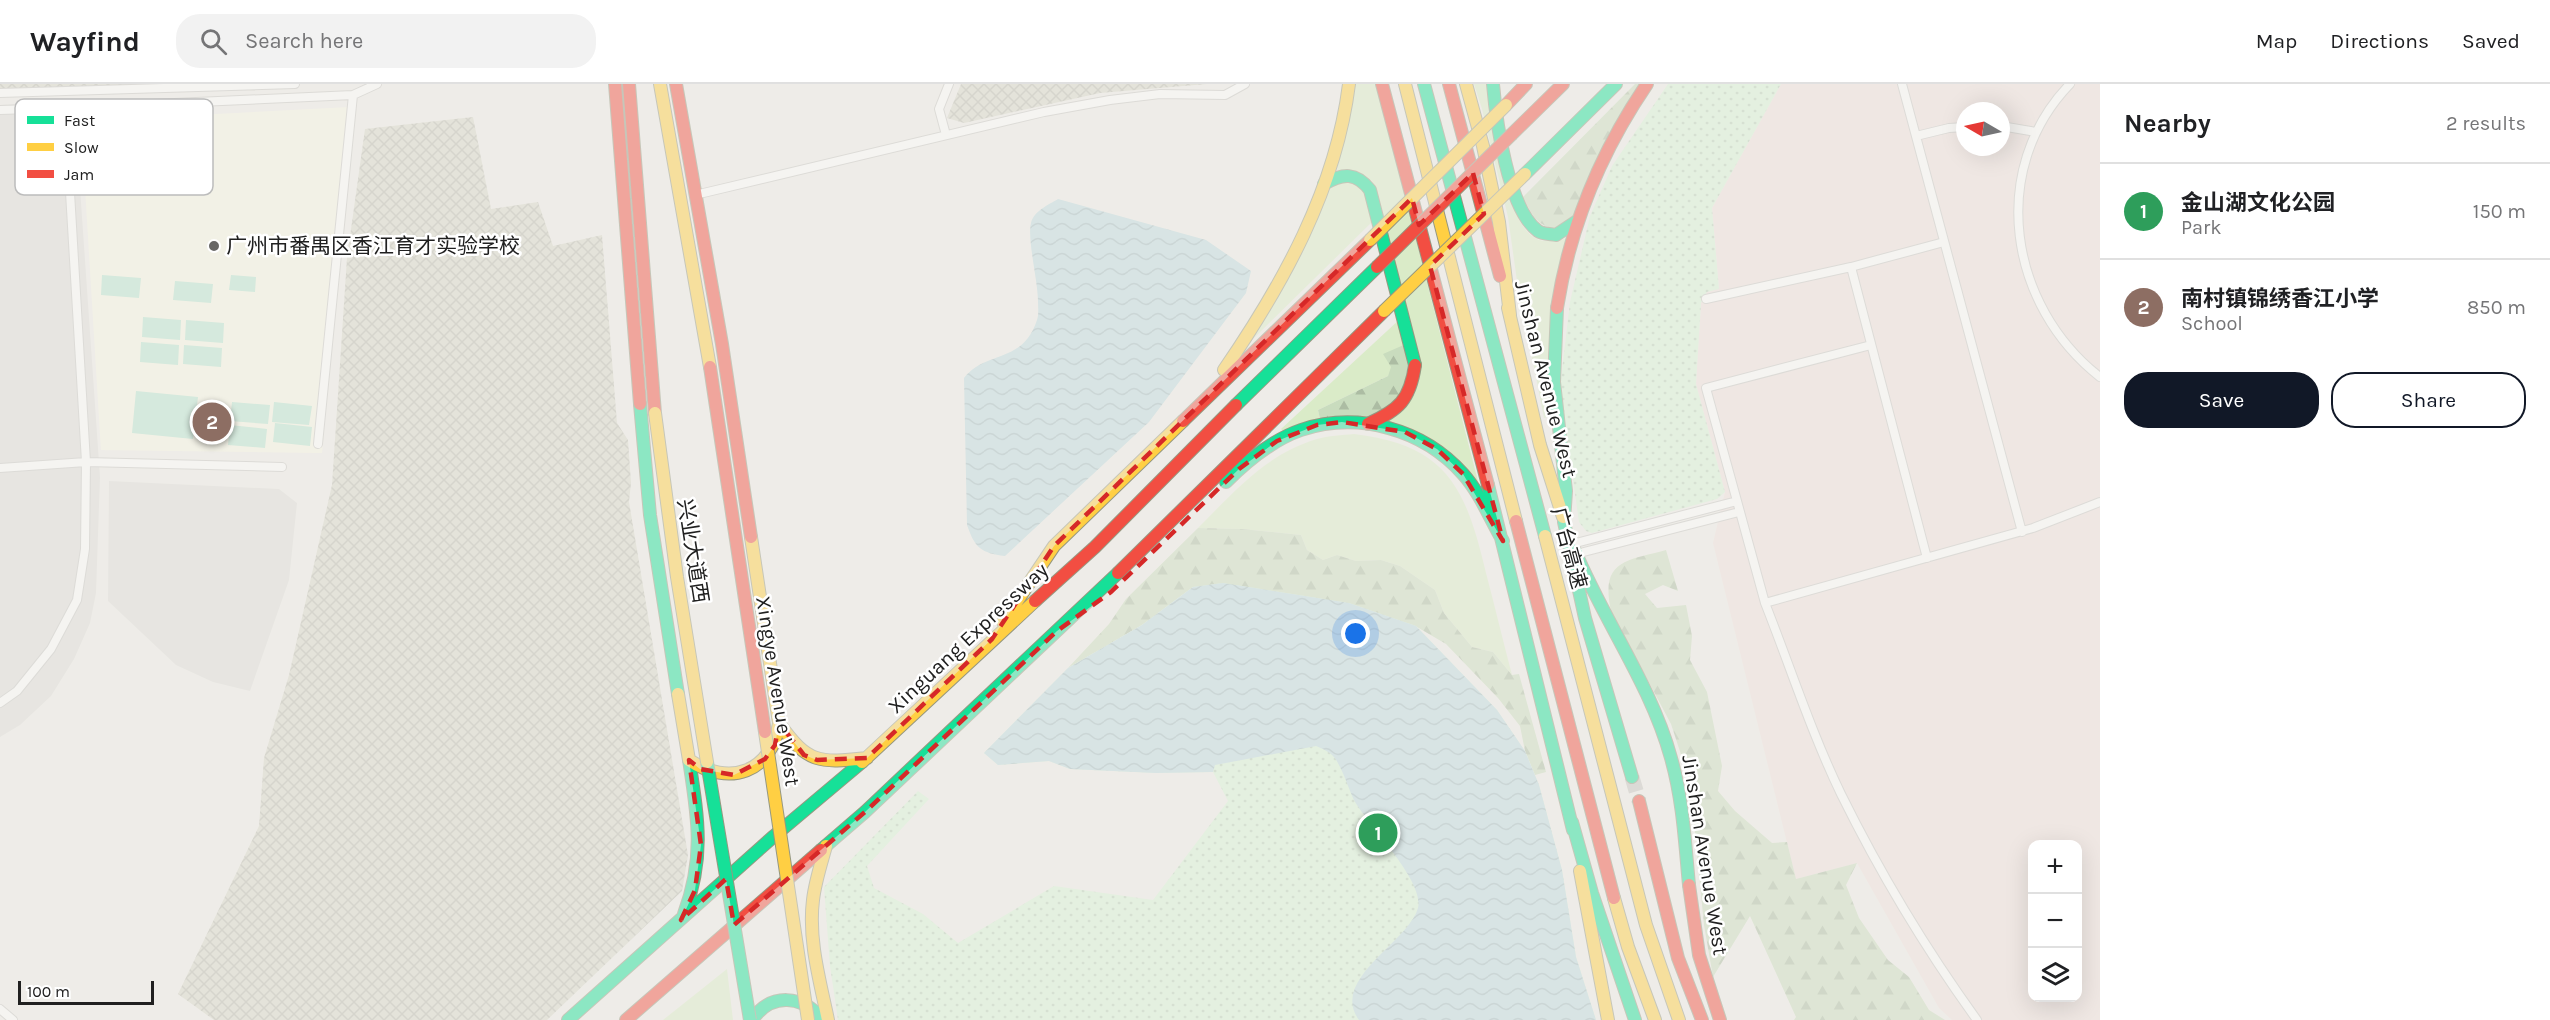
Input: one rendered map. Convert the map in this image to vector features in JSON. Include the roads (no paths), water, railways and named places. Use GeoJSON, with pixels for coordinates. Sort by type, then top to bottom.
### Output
{"type":"FeatureCollection","features":[{"type":"Feature","properties":{"kind":"main road"},"geometry":{"type":"LineString","coordinates":[[615,84],[632,324],[650,515],[701,845],[694,890],[681,920]]}},
{"type":"Feature","properties":{"kind":"main road","name":"兴业大道西"},"geometry":{"type":"LineString","coordinates":[[629,84],[655,413],[677,578],[751,1020]]}},
{"type":"Feature","properties":{"kind":"main road","name":"Xingye Avenue West"},"geometry":{"type":"LineString","coordinates":[[660,84],[700,301],[808,1020]]}},
{"type":"Feature","properties":{"kind":"main road"},"geometry":{"type":"LineString","coordinates":[[676,84],[722,344],[779,723],[775,745],[765,759],[734,775],[717,775],[700,769],[689,760]]}},
{"type":"Feature","properties":{"kind":"main road"},"geometry":{"type":"LineString","coordinates":[[1202,400],[1261,314],[1298,243],[1324,184],[1341,129],[1348,100],[1349,84]]}},
{"type":"Feature","properties":{"kind":"main road"},"geometry":{"type":"LineString","coordinates":[[1382,84],[1503,541],[1572,822],[1605,933],[1635,1020]]}},
{"type":"Feature","properties":{"kind":"main road","name":"广台高速"},"geometry":{"type":"LineString","coordinates":[[1405,84],[1588,802],[1628,947],[1655,1020]]}},
{"type":"Feature","properties":{"kind":"main road","name":"广台高速"},"geometry":{"type":"LineString","coordinates":[[1424,84],[1545,534],[1646,925],[1679,1020]]}},
{"type":"Feature","properties":{"kind":"main road","name":"Jinshan Avenue West"},"geometry":{"type":"LineString","coordinates":[[1449,84],[1510,315],[1540,445],[1563,518],[1599,609],[1652,706],[1668,750],[1682,815],[1692,916],[1698,949],[1720,1020]]}},
{"type":"Feature","properties":{"kind":"main road"},"geometry":{"type":"LineString","coordinates":[[1466,84],[1483,146],[1499,222],[1510,315]]}},
{"type":"Feature","properties":{"kind":"main road"},"geometry":{"type":"LineString","coordinates":[[1493,84],[1498,133],[1503,154],[1517,200],[1525,217],[1533,228],[1541,233],[1552,235],[1571,228],[1577,221]]}},
{"type":"Feature","properties":{"kind":"main road"},"geometry":{"type":"LineString","coordinates":[[992,639],[1054,546],[1202,400],[1370,240],[1526,84]]}},
{"type":"Feature","properties":{"kind":"main road","name":"Xinguang Expressway"},"geometry":{"type":"LineString","coordinates":[[568,1020],[774,836],[867,758],[992,639],[1095,548],[1196,443],[1563,84]]}},
{"type":"Feature","properties":{"kind":"main road"},"geometry":{"type":"LineString","coordinates":[[626,1020],[865,812],[1146,546],[1616,84]]}},
{"type":"Feature","properties":{"kind":"main road"},"geometry":{"type":"LineString","coordinates":[[1632,777],[1590,632],[1563,518],[1567,494],[1555,404],[1554,344],[1562,281],[1577,221],[1594,172],[1628,111],[1647,84]]}},
{"type":"Feature","properties":{"kind":"main road"},"geometry":{"type":"LineString","coordinates":[[1324,184],[1343,174],[1353,175],[1364,182],[1370,190],[1415,365],[1413,383],[1406,400],[1393,413],[1368,424]]}},
{"type":"Feature","properties":{"kind":"main road"},"geometry":{"type":"LineString","coordinates":[[1057,630],[1111,592],[1239,469],[1276,441],[1317,425],[1342,422],[1368,424],[1405,432],[1437,449],[1463,474],[1503,541]]}},
{"type":"Feature","properties":{"kind":"main road"},"geometry":{"type":"LineString","coordinates":[[779,723],[804,755],[816,760],[829,762],[867,758]]}},
{"type":"Feature","properties":{"kind":"main road"},"geometry":{"type":"LineString","coordinates":[[1639,801],[1678,958],[1702,1020]]}},
{"type":"Feature","properties":{"kind":"main road"},"geometry":{"type":"LineString","coordinates":[[1572,822],[1608,1020]]}},
{"type":"Feature","properties":{"kind":"main road"},"geometry":{"type":"LineString","coordinates":[[826,846],[814,886],[812,912],[815,946],[828,1020]]}},
{"type":"Feature","properties":{"kind":"main road"},"geometry":{"type":"LineString","coordinates":[[751,1020],[755,1014],[773,1001],[794,1000],[811,1006],[823,1020]]}},
{"type":"Feature","properties":{"kind":"street"},"geometry":{"type":"LineString","coordinates":[[0,93],[295,84]]}},
{"type":"Feature","properties":{"kind":"street"},"geometry":{"type":"LineString","coordinates":[[213,101],[353,95],[377,84]]}},
{"type":"Feature","properties":{"kind":"street"},"geometry":{"type":"LineString","coordinates":[[946,135],[939,109],[949,84]]}},
{"type":"Feature","properties":{"kind":"street"},"geometry":{"type":"LineString","coordinates":[[695,195],[1044,112],[1160,94],[1225,95],[1245,84]]}},
{"type":"Feature","properties":{"kind":"street"},"geometry":{"type":"LineString","coordinates":[[1902,84],[2022,532]]}},
{"type":"Feature","properties":{"kind":"street"},"geometry":{"type":"LineString","coordinates":[[2070,84],[2056,100],[2036,132],[2025,164],[2018,207],[2018,229],[2027,275],[2034,295],[2046,316],[2080,358],[2100,376]]}},
{"type":"Feature","properties":{"kind":"street"},"geometry":{"type":"LineString","coordinates":[[318,444],[353,95]]}},
{"type":"Feature","properties":{"kind":"street"},"geometry":{"type":"LineString","coordinates":[[0,110],[15,110]]}},
{"type":"Feature","properties":{"kind":"street"},"geometry":{"type":"LineString","coordinates":[[1916,136],[1956,128]]}},
{"type":"Feature","properties":{"kind":"street"},"geometry":{"type":"LineString","coordinates":[[2010,128],[2036,132]]}},
{"type":"Feature","properties":{"kind":"street"},"geometry":{"type":"LineString","coordinates":[[0,703],[17,691],[51,649],[77,600],[85,549],[86,462],[70,195]]}},
{"type":"Feature","properties":{"kind":"street"},"geometry":{"type":"LineString","coordinates":[[1706,300],[1851,267],[1944,242]]}},
{"type":"Feature","properties":{"kind":"street"},"geometry":{"type":"LineString","coordinates":[[1851,267],[1927,558]]}},
{"type":"Feature","properties":{"kind":"street"},"geometry":{"type":"LineString","coordinates":[[1871,345],[1706,388],[1765,603],[1816,737],[1840,792],[1887,883],[1931,956],[1977,1020]]}},
{"type":"Feature","properties":{"kind":"street"},"geometry":{"type":"LineString","coordinates":[[0,468],[86,462],[282,467]]}},
{"type":"Feature","properties":{"kind":"street"},"geometry":{"type":"LineString","coordinates":[[1574,549],[1737,501]]}},
{"type":"Feature","properties":{"kind":"street"},"geometry":{"type":"LineString","coordinates":[[1765,603],[2022,532],[2093,507],[2100,502]]}},
{"type":"Feature","properties":{"kind":"street"},"geometry":{"type":"LineString","coordinates":[[1574,549],[1739,512]]}},
{"type":"Feature","properties":{"kind":"street"},"geometry":{"type":"LineString","coordinates":[[0,1009],[13,1020]]}},
{"type":"Feature","properties":{"kind":"water"},"geometry":{"type":"Polygon","coordinates":[[[1058,199],[1206,240],[1251,271],[1246,293],[1149,422],[1005,556],[997,555],[985,551],[976,544],[967,525],[964,378],[983,363],[1014,350],[1031,334],[1037,320],[1038,293],[1030,239],[1031,223],[1038,212],[1058,199]]]}},
{"type":"Feature","properties":{"kind":"water"},"geometry":{"type":"Polygon","coordinates":[[[1223,583],[1349,603],[1416,626],[1497,710],[1525,751],[1539,785],[1562,870],[1576,957],[1596,1020],[1359,1020],[1353,1005],[1354,990],[1374,961],[1412,921],[1418,908],[1418,897],[1404,868],[1354,800],[1335,759],[1329,752],[1316,746],[1215,765],[1213,772],[1156,773],[1070,769],[1049,761],[998,765],[984,753],[1068,668],[1142,625],[1193,587],[1223,583]]]}},
{"type":"Feature","properties":{"kind":"tunnel"},"geometry":{"type":"LineString","coordinates":[[1632,777],[1639,801]]}},
{"type":"Feature","properties":{"kind":"place","name":"广州市番禺区香江育才实验学校"},"geometry":{"type":"Point","coordinates":[214,246]}},
{"type":"Feature","properties":{"kind":"place","name":"南村镇锦绣香江小学"},"geometry":{"type":"Point","coordinates":[212,422]}},
{"type":"Feature","properties":{"kind":"place","name":"金山湖文化公园"},"geometry":{"type":"Point","coordinates":[1378,833]}}]}
